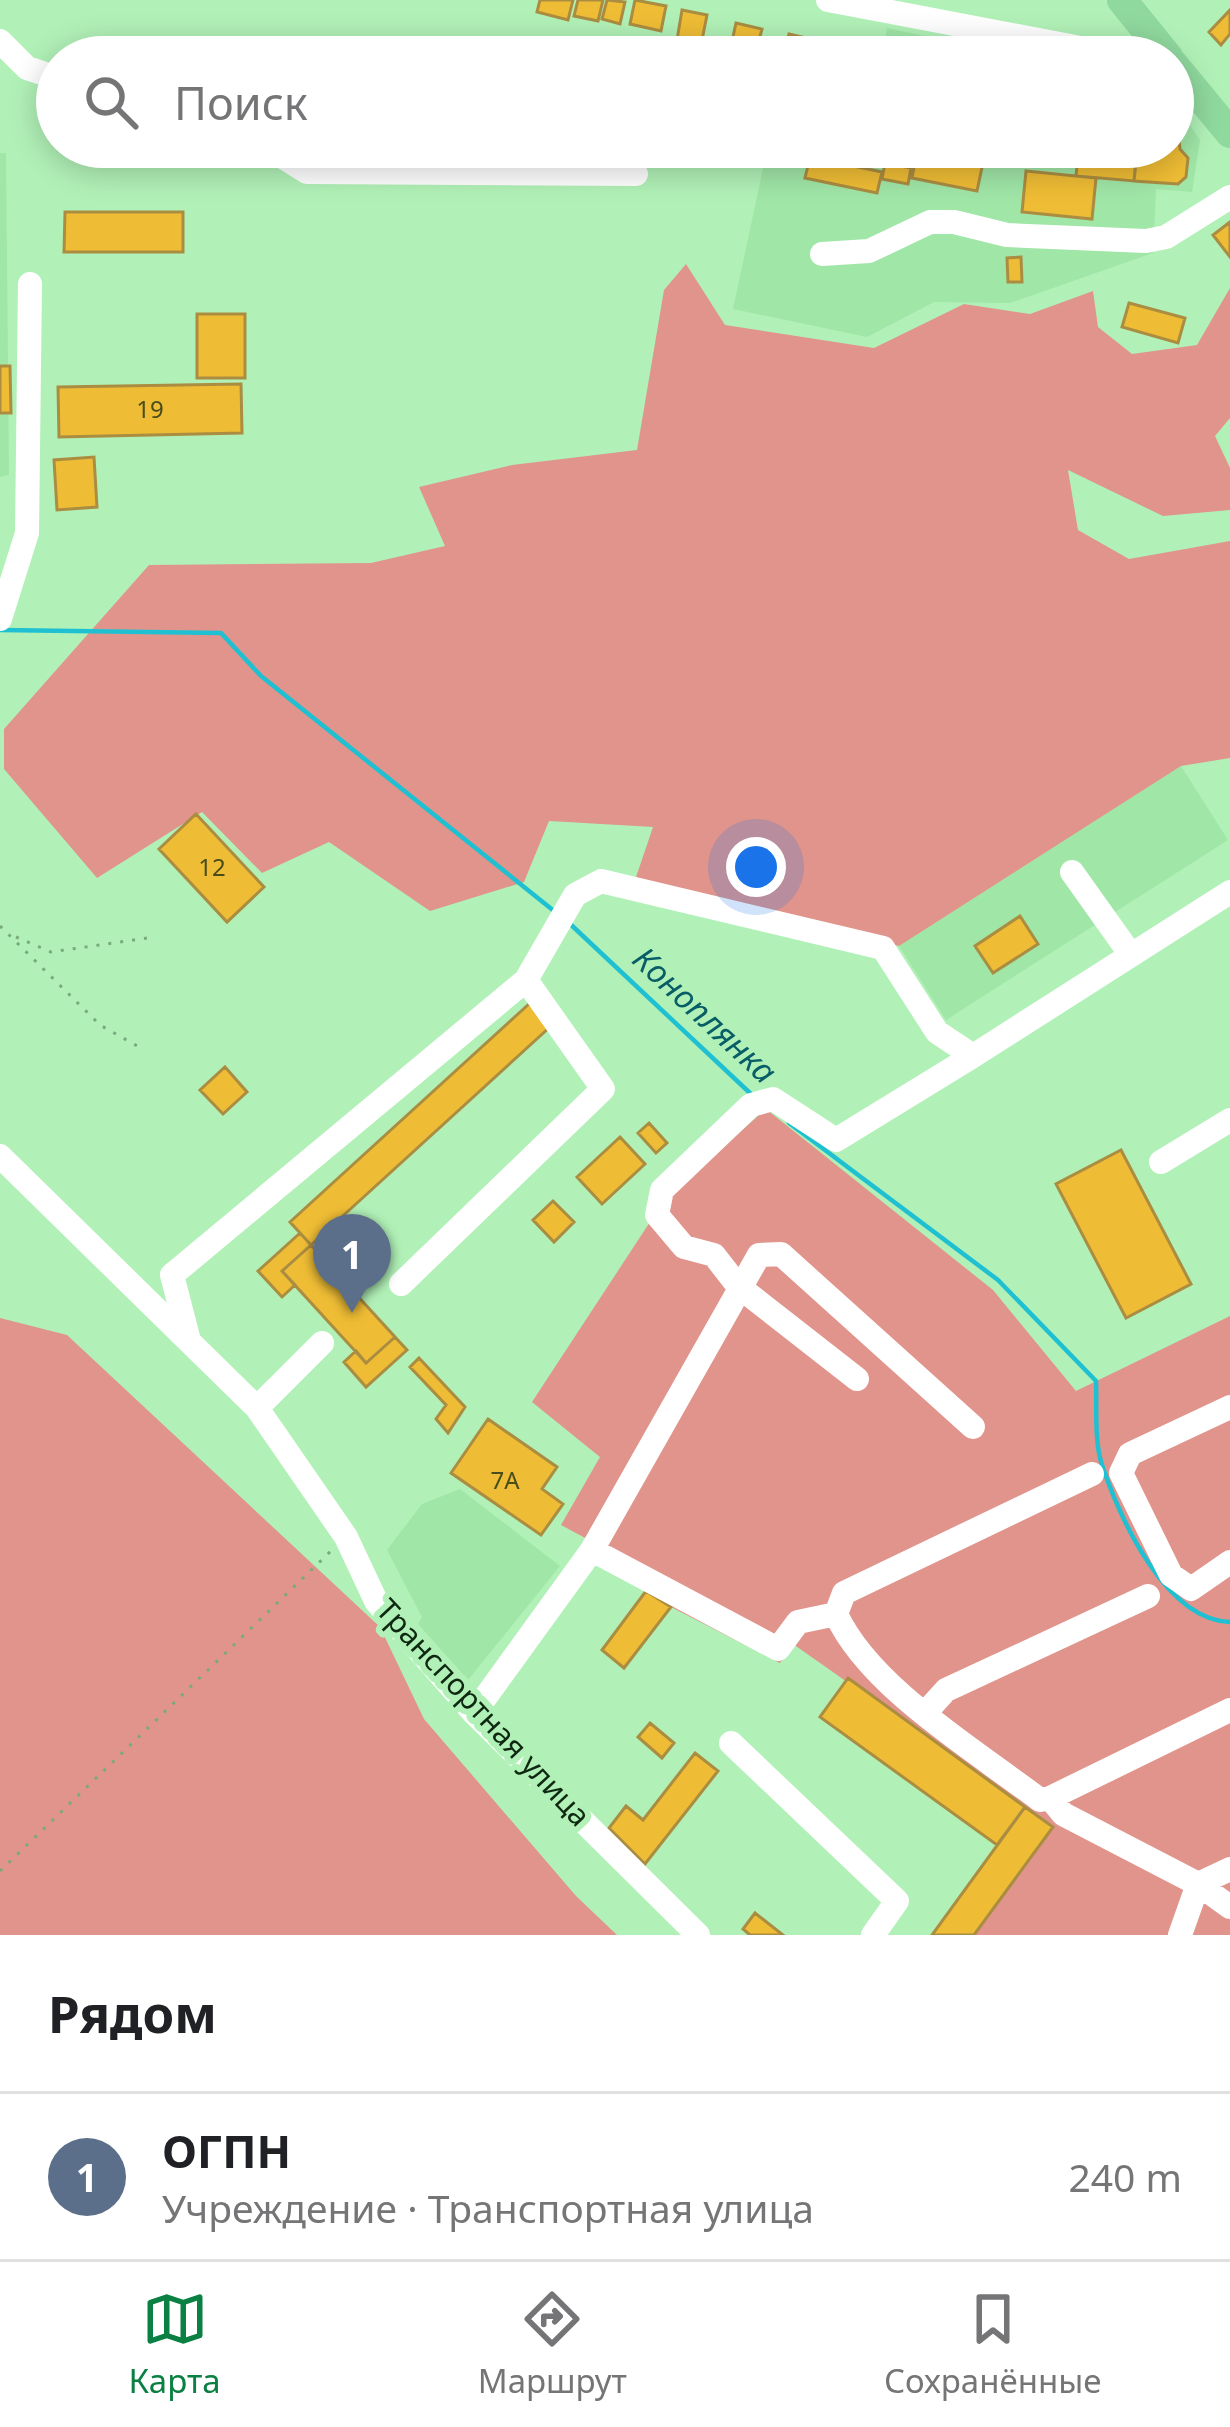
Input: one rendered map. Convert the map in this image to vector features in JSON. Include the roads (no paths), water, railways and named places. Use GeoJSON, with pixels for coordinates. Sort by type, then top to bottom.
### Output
{"type":"FeatureCollection","features":[{"type":"Feature","properties":{"kind":"main road"},"geometry":{"type":"LineString","coordinates":[[1122,0],[1151,36]]}},
{"type":"Feature","properties":{"kind":"main road"},"geometry":{"type":"LineString","coordinates":[[1194,90],[1230,134]]}},
{"type":"Feature","properties":{"kind":"street"},"geometry":{"type":"LineString","coordinates":[[828,0],[982,36]]}},
{"type":"Feature","properties":{"kind":"street"},"geometry":{"type":"LineString","coordinates":[[0,41],[36,71]]}},
{"type":"Feature","properties":{"kind":"street"},"geometry":{"type":"LineString","coordinates":[[301,168],[307,172],[637,174]]}},
{"type":"Feature","properties":{"kind":"street"},"geometry":{"type":"LineString","coordinates":[[823,254],[846,256],[869,250],[930,222],[954,222],[1006,236],[1146,241],[1166,237],[1230,197]]}},
{"type":"Feature","properties":{"kind":"street"},"geometry":{"type":"LineString","coordinates":[[0,619],[27,533],[30,284]]}},
{"type":"Feature","properties":{"kind":"street"},"geometry":{"type":"LineString","coordinates":[[1072,872],[1131,955]]}},
{"type":"Feature","properties":{"kind":"street"},"geometry":{"type":"LineString","coordinates":[[115,1266],[172,1274],[526,980],[575,895],[602,881],[883,948],[937,1033],[973,1056]]}},
{"type":"Feature","properties":{"kind":"street"},"geometry":{"type":"LineString","coordinates":[[856,1379],[738,1286],[713,1255],[684,1247],[657,1215],[662,1190],[751,1105],[773,1099],[836,1140],[1230,892]]}},
{"type":"Feature","properties":{"kind":"street"},"geometry":{"type":"LineString","coordinates":[[401,1284],[603,1089],[526,980]]}},
{"type":"Feature","properties":{"kind":"street"},"geometry":{"type":"LineString","coordinates":[[1161,1162],[1230,1120]]}},
{"type":"Feature","properties":{"kind":"street","name":"Транспортная улица"},"geometry":{"type":"LineString","coordinates":[[0,1156],[257,1408],[346,1537],[376,1601],[474,1713],[698,1935]]}},
{"type":"Feature","properties":{"kind":"street"},"geometry":{"type":"LineString","coordinates":[[474,1713],[592,1550],[759,1255],[781,1253],[973,1426]]}},
{"type":"Feature","properties":{"kind":"street"},"geometry":{"type":"LineString","coordinates":[[172,1274],[188,1337]]}},
{"type":"Feature","properties":{"kind":"street"},"geometry":{"type":"LineString","coordinates":[[257,1408],[322,1343]]}},
{"type":"Feature","properties":{"kind":"street"},"geometry":{"type":"LineString","coordinates":[[1230,1407],[1130,1454],[1120,1473],[1171,1575],[1191,1589],[1230,1562]]}},
{"type":"Feature","properties":{"kind":"street"},"geometry":{"type":"LineString","coordinates":[[1092,1474],[844,1593],[836,1614],[850,1644],[926,1712],[1040,1800],[1230,1710]]}},
{"type":"Feature","properties":{"kind":"street"},"geometry":{"type":"LineString","coordinates":[[592,1550],[778,1649],[798,1622],[836,1614]]}},
{"type":"Feature","properties":{"kind":"street"},"geometry":{"type":"LineString","coordinates":[[926,1712],[946,1690],[1148,1596]]}},
{"type":"Feature","properties":{"kind":"street"},"geometry":{"type":"LineString","coordinates":[[731,1743],[897,1901],[873,1935]]}},
{"type":"Feature","properties":{"kind":"street"},"geometry":{"type":"LineString","coordinates":[[1050,1798],[1063,1814],[1198,1884],[1230,1907]]}},
{"type":"Feature","properties":{"kind":"street"},"geometry":{"type":"LineString","coordinates":[[1180,1935],[1198,1884],[1230,1869]]}},
{"type":"Feature","properties":{"kind":"waterway","name":"Коноплянка"},"geometry":{"type":"LineString","coordinates":[[0,630],[221,633],[261,676],[554,911]]}},
{"type":"Feature","properties":{"kind":"waterway","name":"Коноплянка"},"geometry":{"type":"LineString","coordinates":[[567,921],[751,1094]]}},
{"type":"Feature","properties":{"kind":"waterway","name":"Коноплянка"},"geometry":{"type":"LineString","coordinates":[[789,1123],[998,1280],[1096,1381],[1099,1456],[1134,1539],[1166,1586],[1186,1604],[1207,1617],[1230,1622]]}},
{"type":"Feature","properties":{"kind":"place","name":"ОГПН"},"geometry":{"type":"Point","coordinates":[352,1313]}}]}
